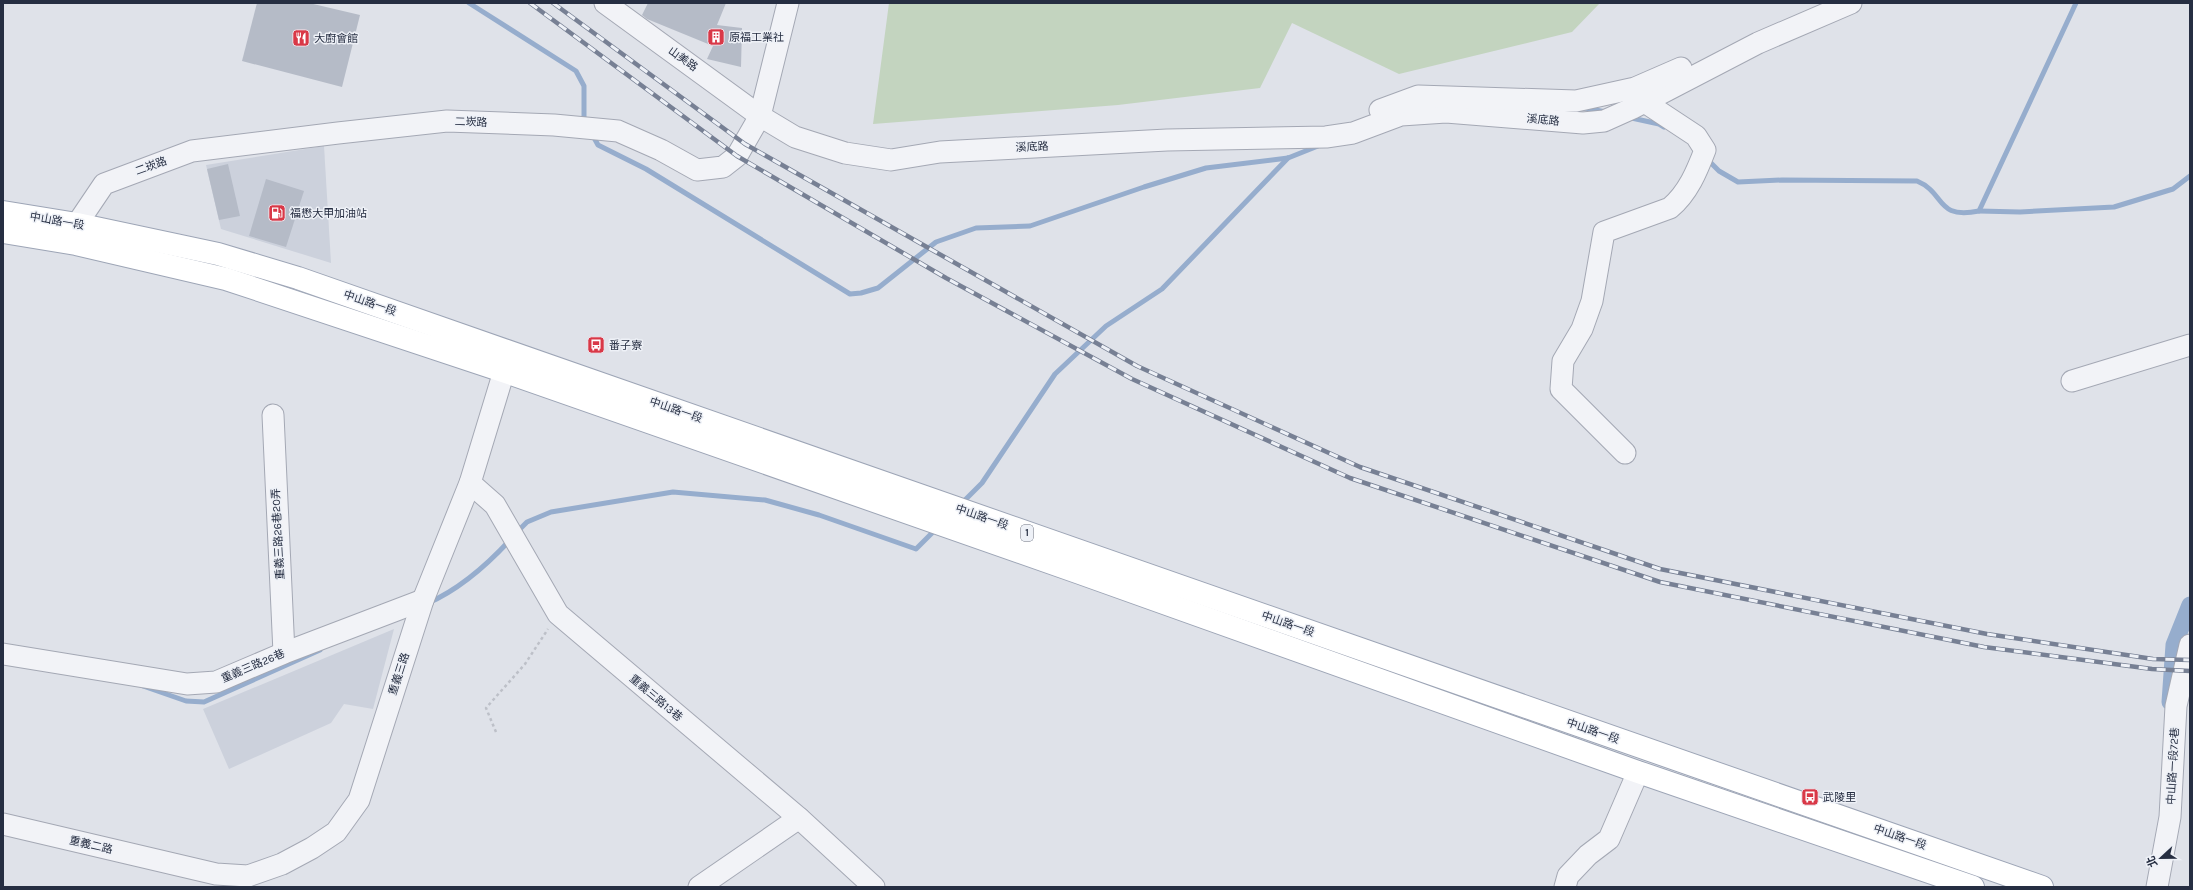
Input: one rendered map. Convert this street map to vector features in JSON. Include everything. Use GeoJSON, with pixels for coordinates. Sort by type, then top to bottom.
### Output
{"type":"FeatureCollection","features":[{"type":"Feature","properties":{"kind":"main road","name":"中山路一段"},"geometry":{"type":"LineString","coordinates":[[3,212],[507,362],[1563,721],[2042,887]]}},
{"type":"Feature","properties":{"kind":"main road","name":"中山路一段"},"geometry":{"type":"LineString","coordinates":[[3,232],[76,234]]}},
{"type":"Feature","properties":{"kind":"main road","name":"中山路一段"},"geometry":{"type":"LineString","coordinates":[[507,362],[1080,573],[1638,772],[1968,886]]}},
{"type":"Feature","properties":{"kind":"main road"},"geometry":{"type":"LineString","coordinates":[[1557,743],[1563,721]]}},
{"type":"Feature","properties":{"kind":"street","name":"二崁路"},"geometry":{"type":"LineString","coordinates":[[76,234],[104,184],[192,151],[447,121],[523,124],[618,131],[661,150],[697,170],[723,167],[737,156],[760,116],[788,3]]}},
{"type":"Feature","properties":{"kind":"street","name":"溪底路"},"geometry":{"type":"LineString","coordinates":[[760,116],[795,137],[845,153],[891,160],[940,152],[1160,140],[1320,137],[1353,133],[1401,115],[1446,112],[1583,123],[1604,121],[1758,43],[1851,3]]}},
{"type":"Feature","properties":{"kind":"street","name":"山美路"},"geometry":{"type":"LineString","coordinates":[[613,6],[760,116]]}},
{"type":"Feature","properties":{"kind":"street","name":"溪底路"},"geometry":{"type":"LineString","coordinates":[[1320,137],[1418,96],[1576,101],[1635,88],[1684,66],[1758,43]]}},
{"type":"Feature","properties":{"kind":"street"},"geometry":{"type":"LineString","coordinates":[[1625,453],[1561,389],[1563,362],[1582,329],[1592,301],[1604,232],[1670,208],[1679,200],[1703,156],[1696,136],[1638,105]]}},
{"type":"Feature","properties":{"kind":"street"},"geometry":{"type":"LineString","coordinates":[[2072,381],[2190,345]]}},
{"type":"Feature","properties":{"kind":"street","name":"重義三路"},"geometry":{"type":"LineString","coordinates":[[178,866],[216,874],[248,876],[282,864],[312,848],[336,832],[359,800],[424,600],[470,483],[507,362]]}},
{"type":"Feature","properties":{"kind":"street","name":"重義三路26巷20弄"},"geometry":{"type":"LineString","coordinates":[[273,415],[284,653]]}},
{"type":"Feature","properties":{"kind":"street","name":"重義三路13巷"},"geometry":{"type":"LineString","coordinates":[[470,483],[495,505],[558,614],[799,818],[874,887]]}},
{"type":"Feature","properties":{"kind":"street","name":"重義三路26巷"},"geometry":{"type":"LineString","coordinates":[[3,654],[187,684],[216,682],[284,653],[424,600]]}},
{"type":"Feature","properties":{"kind":"street","name":"中山路一段72巷"},"geometry":{"type":"LineString","coordinates":[[2158,887],[2170,817],[2176,706],[2190,645]]}},
{"type":"Feature","properties":{"kind":"street"},"geometry":{"type":"LineString","coordinates":[[1565,887],[1568,876],[1588,855],[1609,839],[1638,772]]}},
{"type":"Feature","properties":{"kind":"street"},"geometry":{"type":"LineString","coordinates":[[699,887],[799,818]]}},
{"type":"Feature","properties":{"kind":"street","name":"重義二路"},"geometry":{"type":"LineString","coordinates":[[3,824],[178,866]]}},
{"type":"Feature","properties":{"kind":"path"},"geometry":{"type":"LineString","coordinates":[[496,732],[486,708],[525,664],[558,614]]}},
{"type":"Feature","properties":{"kind":"shaded area"},"geometry":{"type":"Polygon","coordinates":[[[324,146],[331,263],[221,229],[206,165],[324,146]]]}},
{"type":"Feature","properties":{"kind":"shaded area"},"geometry":{"type":"Polygon","coordinates":[[[394,629],[373,709],[344,704],[331,723],[229,769],[203,709],[394,629]]]}},
{"type":"Feature","properties":{"kind":"green space"},"geometry":{"type":"Polygon","coordinates":[[[889,3],[1600,3],[1572,32],[1399,74],[1292,23],[1260,88],[1118,105],[873,124],[889,3]]]}},
{"type":"Feature","properties":{"kind":"building","name":"大廚會館"},"geometry":{"type":"Polygon","coordinates":[[[257,3],[309,3],[360,15],[342,87],[242,61],[257,3]]]}},
{"type":"Feature","properties":{"kind":"building","name":"原福工業社"},"geometry":{"type":"Polygon","coordinates":[[[648,3],[726,3],[717,25],[742,28],[741,67],[707,59],[713,46],[647,19],[642,15],[648,3]]]}},
{"type":"Feature","properties":{"kind":"building"},"geometry":{"type":"Polygon","coordinates":[[[228,164],[240,216],[219,220],[207,169],[228,164]]]}},
{"type":"Feature","properties":{"kind":"building","name":"福懋大甲加油站"},"geometry":{"type":"Polygon","coordinates":[[[266,179],[304,191],[286,247],[249,236],[266,179]]]}},
{"type":"Feature","properties":{"kind":"waterway"},"geometry":{"type":"LineString","coordinates":[[469,3],[576,71],[584,86],[585,122]]}},
{"type":"Feature","properties":{"kind":"waterway"},"geometry":{"type":"LineString","coordinates":[[1707,159],[1719,171],[1738,182],[1782,180],[1917,181],[1933,192],[1948,209],[1955,212],[1965,213],[1979,211],[2076,3]]}},
{"type":"Feature","properties":{"kind":"waterway"},"geometry":{"type":"LineString","coordinates":[[1585,108],[1606,112]]}},
{"type":"Feature","properties":{"kind":"waterway"},"geometry":{"type":"LineString","coordinates":[[1627,117],[1659,124],[1664,127]]}},
{"type":"Feature","properties":{"kind":"waterway"},"geometry":{"type":"LineString","coordinates":[[592,134],[598,145],[646,169],[850,294],[861,293],[878,288],[936,242],[976,228],[1030,226],[1144,187],[1206,168],[1288,158],[1318,146]]}},
{"type":"Feature","properties":{"kind":"waterway"},"geometry":{"type":"LineString","coordinates":[[961,504],[982,483],[1055,374],[1106,326],[1162,289],[1288,158]]}},
{"type":"Feature","properties":{"kind":"waterway"},"geometry":{"type":"LineString","coordinates":[[1979,211],[2020,212],[2114,207],[2173,189],[2190,176]]}},
{"type":"Feature","properties":{"kind":"waterway"},"geometry":{"type":"LineString","coordinates":[[516,533],[527,522],[551,512],[673,492],[765,500],[819,515],[916,549],[936,529]]}},
{"type":"Feature","properties":{"kind":"waterway"},"geometry":{"type":"LineString","coordinates":[[428,603],[462,584],[492,559],[510,540]]}},
{"type":"Feature","properties":{"kind":"waterway"},"geometry":{"type":"LineString","coordinates":[[2170,702],[2174,645],[2190,605]]}},
{"type":"Feature","properties":{"kind":"waterway"},"geometry":{"type":"LineString","coordinates":[[143,686],[186,701],[204,702],[320,650]]}},
{"type":"Feature","properties":{"kind":"railway"},"geometry":{"type":"LineString","coordinates":[[530,3],[737,156],[946,278],[1132,379],[1350,478],[1660,582],[1984,647],[2152,669],[2190,671]]}},
{"type":"Feature","properties":{"kind":"railway"},"geometry":{"type":"LineString","coordinates":[[553,3],[745,144],[1137,366],[1360,467],[1660,569],[1987,634],[2153,659],[2190,660]]}},
{"type":"Feature","properties":{"kind":"place","name":"原福工業社"},"geometry":{"type":"Point","coordinates":[716,37]}},
{"type":"Feature","properties":{"kind":"place","name":"大廚會館"},"geometry":{"type":"Point","coordinates":[301,38]}},
{"type":"Feature","properties":{"kind":"place","name":"福懋大甲加油站"},"geometry":{"type":"Point","coordinates":[277,213]}},
{"type":"Feature","properties":{"kind":"place","name":"番子寮"},"geometry":{"type":"Point","coordinates":[596,345]}},
{"type":"Feature","properties":{"kind":"place","name":"武陵里"},"geometry":{"type":"Point","coordinates":[1810,797]}}]}
